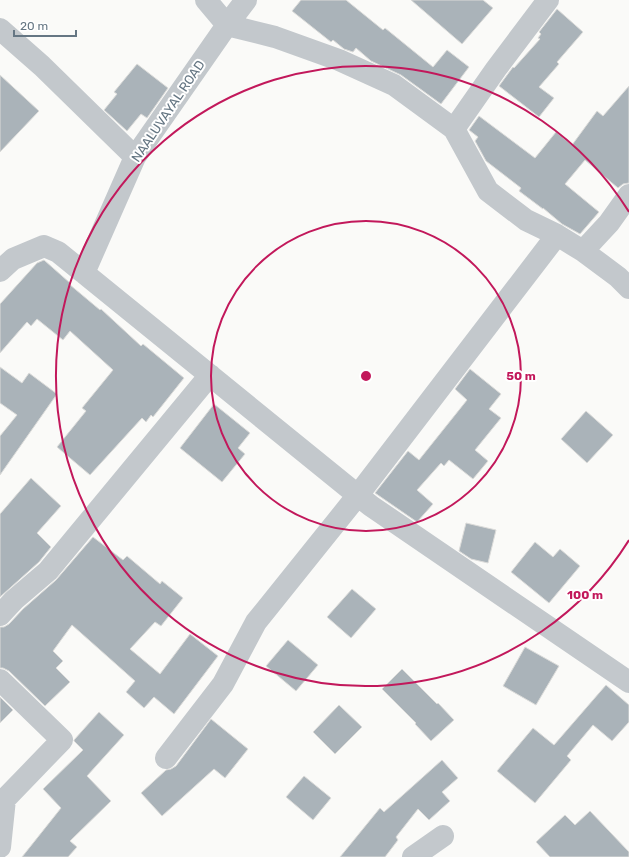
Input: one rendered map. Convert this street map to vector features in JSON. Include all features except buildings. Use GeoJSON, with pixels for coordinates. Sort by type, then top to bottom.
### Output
{"type":"FeatureCollection","features":[{"type":"Feature","properties":{"kind":"street"},"geometry":{"type":"LineString","coordinates":[[206,0],[227,24],[275,37],[339,60],[394,84],[454,129],[488,191],[526,220],[557,235],[583,251],[618,277],[629,288]]}},
{"type":"Feature","properties":{"kind":"street","name":"NAALUVAYAL ROAD"},"geometry":{"type":"LineString","coordinates":[[84,273],[135,157],[227,24],[246,0]]}},
{"type":"Feature","properties":{"kind":"street"},"geometry":{"type":"LineString","coordinates":[[454,129],[496,69],[548,0]]}},
{"type":"Feature","properties":{"kind":"street"},"geometry":{"type":"LineString","coordinates":[[0,29],[42,66],[135,157]]}},
{"type":"Feature","properties":{"kind":"street"},"geometry":{"type":"LineString","coordinates":[[583,251],[609,223],[629,195]]}},
{"type":"Feature","properties":{"kind":"street"},"geometry":{"type":"LineString","coordinates":[[166,758],[223,684],[256,622],[358,495],[557,235]]}},
{"type":"Feature","properties":{"kind":"street"},"geometry":{"type":"LineString","coordinates":[[0,271],[14,259],[44,246],[58,252],[371,506],[629,682]]}},
{"type":"Feature","properties":{"kind":"street"},"geometry":{"type":"LineString","coordinates":[[0,615],[14,600],[48,571],[210,375]]}},
{"type":"Feature","properties":{"kind":"street"},"geometry":{"type":"LineString","coordinates":[[0,680],[62,740],[5,799],[0,847]]}},
{"type":"Feature","properties":{"kind":"street"},"geometry":{"type":"LineString","coordinates":[[414,857],[443,836]]}}]}
